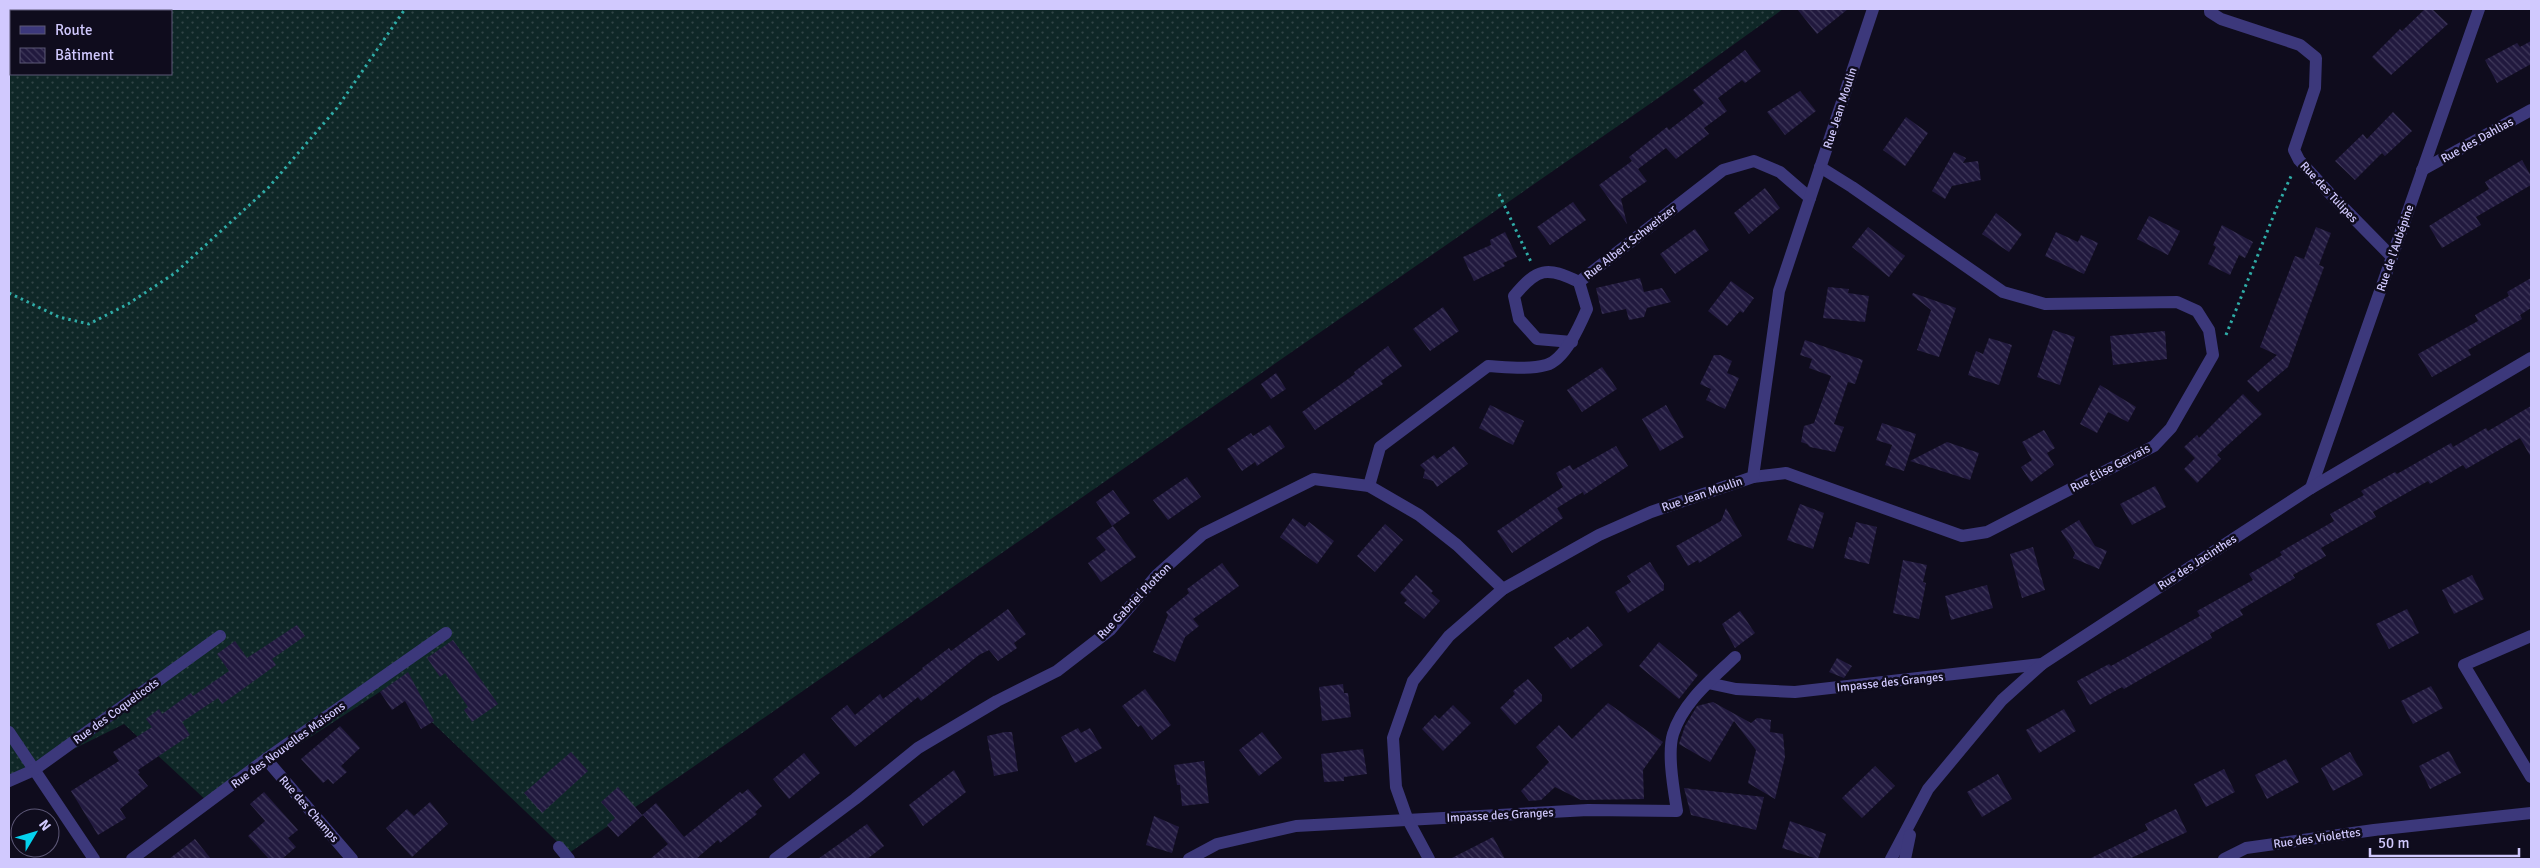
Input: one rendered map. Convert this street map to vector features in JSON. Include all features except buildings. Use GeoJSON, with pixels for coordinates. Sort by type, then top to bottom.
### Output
{"type":"FeatureCollection","features":[{"type":"Feature","properties":{"kind":"street","name":"Rue Jean Moulin"},"geometry":{"type":"LineString","coordinates":[[1429,859],[1409,820],[1396,786],[1393,738],[1412,681],[1449,636],[1503,589],[1599,535],[1642,516],[1753,476],[1779,291],[1873,9]]}},
{"type":"Feature","properties":{"kind":"street","name":"Rue des Tulipes"},"geometry":{"type":"LineString","coordinates":[[2210,9],[2210,12],[2221,19],[2300,45],[2316,58],[2315,88],[2294,150],[2299,160],[2392,257]]}},
{"type":"Feature","properties":{"kind":"street","name":"Rue de l'Aubépine"},"geometry":{"type":"LineString","coordinates":[[2310,488],[2478,9]]}},
{"type":"Feature","properties":{"kind":"street","name":"Rue des Dahlias"},"geometry":{"type":"LineString","coordinates":[[2422,170],[2531,110]]}},
{"type":"Feature","properties":{"kind":"street","name":"Rue Albert Schweitzer"},"geometry":{"type":"LineString","coordinates":[[1368,486],[1380,447],[1488,366],[1515,368],[1548,365],[1572,342],[1587,309],[1579,282],[1723,170],[1754,160],[1780,172],[1810,198]]}},
{"type":"Feature","properties":{"kind":"street"},"geometry":{"type":"LineString","coordinates":[[1820,167],[2003,292],[2045,304],[2177,302],[2197,311],[2209,330],[2213,355]]}},
{"type":"Feature","properties":{"kind":"street"},"geometry":{"type":"LineString","coordinates":[[1572,342],[1537,339],[1519,319],[1514,296],[1529,278],[1542,271],[1561,273],[1579,282]]}},
{"type":"Feature","properties":{"kind":"street","name":"Rue Élise Gervais"},"geometry":{"type":"LineString","coordinates":[[1753,476],[1786,473],[1962,536],[1987,532],[2154,446],[2171,428],[2213,355]]}},
{"type":"Feature","properties":{"kind":"street","name":"Rue des Jacinthes"},"geometry":{"type":"LineString","coordinates":[[1891,859],[1928,789],[2002,700],[2042,664],[2310,488],[2531,358]]}},
{"type":"Feature","properties":{"kind":"street","name":"Rue Gabriel Plotton"},"geometry":{"type":"LineString","coordinates":[[775,859],[855,799],[918,748],[997,700],[1057,671],[1110,630],[1157,575],[1203,534],[1314,479],[1368,486],[1419,515],[1457,545],[1503,589]]}},
{"type":"Feature","properties":{"kind":"street","name":"Rue des Nouvelles Maisons"},"geometry":{"type":"LineString","coordinates":[[132,859],[266,759],[446,633]]}},
{"type":"Feature","properties":{"kind":"street","name":"Rue des Coquelicots"},"geometry":{"type":"LineString","coordinates":[[9,781],[34,770],[220,636]]}},
{"type":"Feature","properties":{"kind":"street"},"geometry":{"type":"LineString","coordinates":[[2531,636],[2464,665],[2531,777]]}},
{"type":"Feature","properties":{"kind":"street","name":"Impasse des Granges"},"geometry":{"type":"LineString","coordinates":[[1189,859],[1216,844],[1296,826],[1588,810],[1677,811],[1672,773],[1673,735],[1694,696],[1735,657]]}},
{"type":"Feature","properties":{"kind":"street","name":"Impasse des Granges"},"geometry":{"type":"LineString","coordinates":[[1708,683],[1736,689],[1795,692],[2042,664]]}},
{"type":"Feature","properties":{"kind":"street"},"geometry":{"type":"LineString","coordinates":[[9,732],[94,859]]}},
{"type":"Feature","properties":{"kind":"street","name":"Rue des Champs"},"geometry":{"type":"LineString","coordinates":[[266,759],[352,859]]}},
{"type":"Feature","properties":{"kind":"street","name":"Rue des Violettes"},"geometry":{"type":"LineString","coordinates":[[2224,859],[2246,848],[2374,830],[2531,814]]}},
{"type":"Feature","properties":{"kind":"street","name":"Rue des Jacinthes"},"geometry":{"type":"LineString","coordinates":[[1905,859],[1912,822]]}},
{"type":"Feature","properties":{"kind":"street"},"geometry":{"type":"LineString","coordinates":[[559,847],[569,859]]}},
{"type":"Feature","properties":{"kind":"path"},"geometry":{"type":"LineString","coordinates":[[9,293],[59,317],[89,324],[128,304],[175,273],[268,188],[331,116],[405,9]]}},
{"type":"Feature","properties":{"kind":"path"},"geometry":{"type":"LineString","coordinates":[[2213,355],[2225,338],[2277,207],[2299,160]]}},
{"type":"Feature","properties":{"kind":"path"},"geometry":{"type":"LineString","coordinates":[[1498,194],[1537,274]]}},
{"type":"Feature","properties":{"kind":"green space"},"geometry":{"type":"Polygon","coordinates":[[[9,9],[1783,9],[1677,85],[569,853],[392,684],[209,803],[124,724],[9,781],[9,9]]]}}]}
